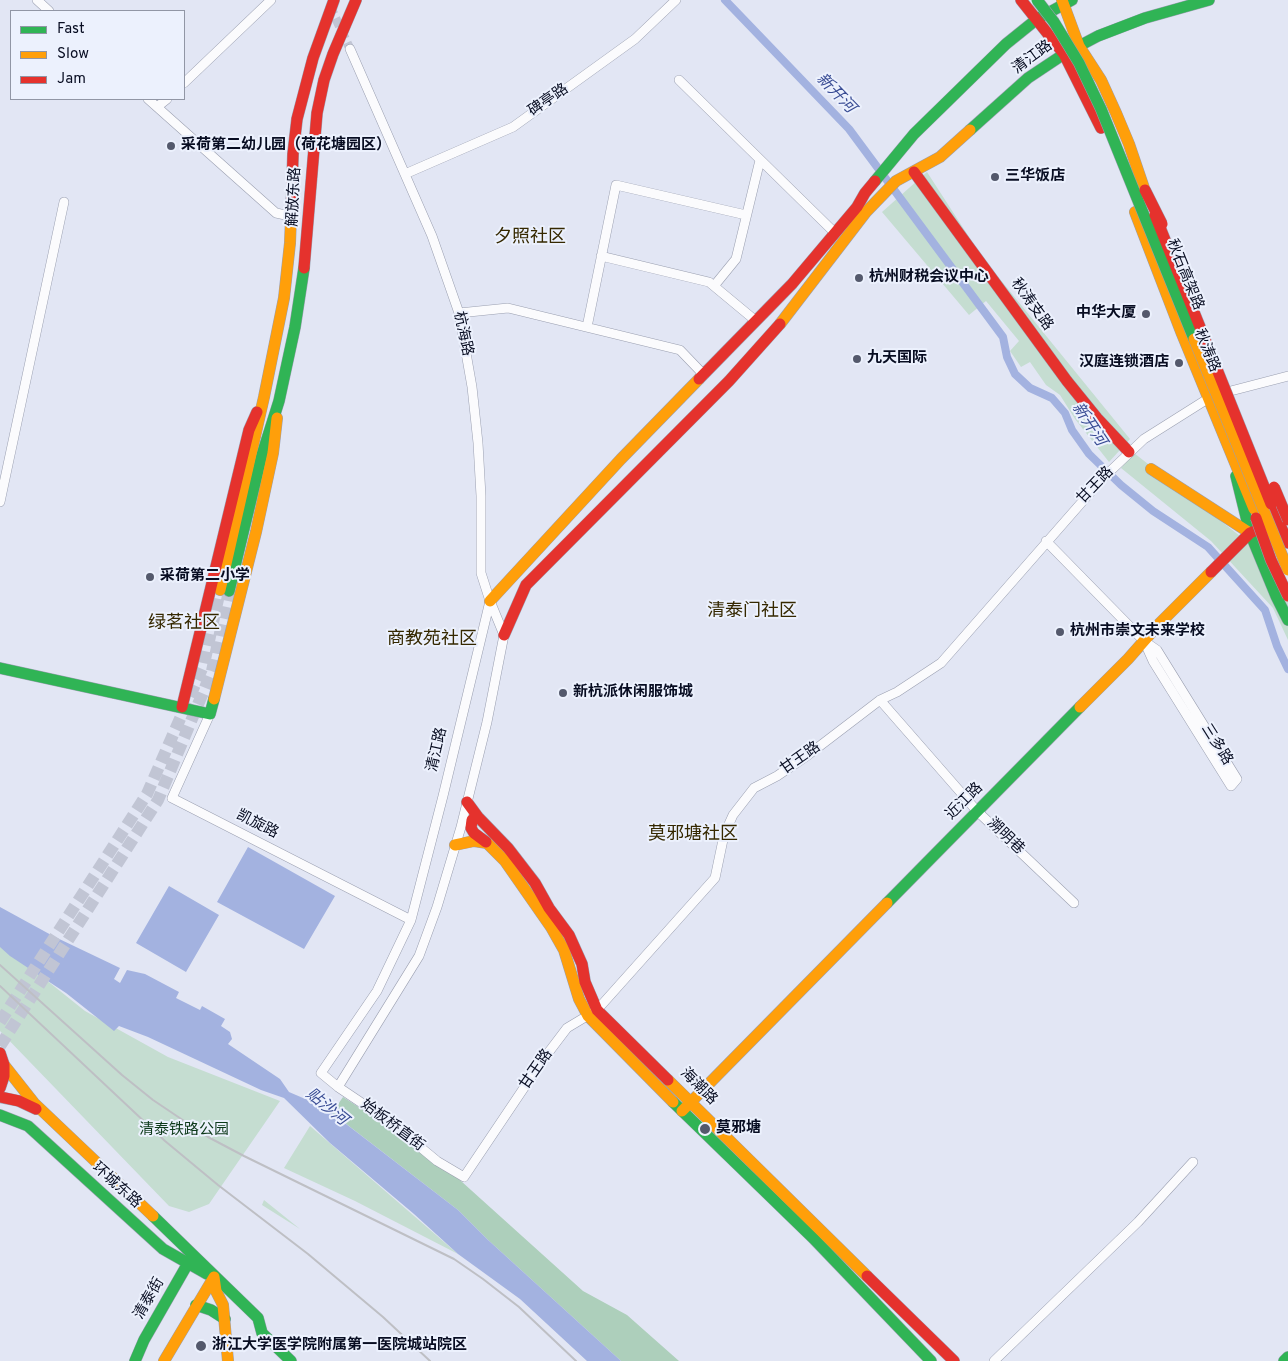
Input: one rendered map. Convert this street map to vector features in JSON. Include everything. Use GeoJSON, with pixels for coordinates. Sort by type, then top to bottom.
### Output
{"type":"FeatureCollection","features":[{"type":"Feature","properties":{"kind":"main road","name":"解放东路"},"geometry":{"type":"LineString","coordinates":[[334,0],[313,58],[297,119],[284,298],[225,591],[261,458],[279,401],[295,327],[303,279],[317,113],[324,80],[356,0]]}},
{"type":"Feature","properties":{"kind":"main road","name":"秋涛路"},"geometry":{"type":"LineString","coordinates":[[1021,0],[1064,54],[1092,107],[1107,140],[1208,398],[1288,585]]}},
{"type":"Feature","properties":{"kind":"main road","name":"秋石高架路"},"geometry":{"type":"LineString","coordinates":[[1037,0],[1054,22],[1079,63],[1101,109],[1288,570]]}},
{"type":"Feature","properties":{"kind":"main road","name":"秋石高架路"},"geometry":{"type":"LineString","coordinates":[[1047,0],[1087,58],[1106,97],[1288,543]]}},
{"type":"Feature","properties":{"kind":"main road","name":"清江路"},"geometry":{"type":"LineString","coordinates":[[490,601],[621,459],[792,284],[835,233],[862,209],[896,181],[940,157],[1028,78],[1064,54],[1098,36],[1144,18],[1209,0]]}},
{"type":"Feature","properties":{"kind":"main road","name":"秋涛路"},"geometry":{"type":"LineString","coordinates":[[1066,1],[1079,46],[1101,80],[1129,144],[1163,246],[1288,550]]}},
{"type":"Feature","properties":{"kind":"main road"},"geometry":{"type":"LineString","coordinates":[[504,634],[526,585],[730,381],[784,320],[862,209],[865,192],[914,134],[1006,44],[1037,19],[1066,1]]}},
{"type":"Feature","properties":{"kind":"main road","name":"秋涛支路"},"geometry":{"type":"LineString","coordinates":[[914,172],[1067,382],[1129,452]]}},
{"type":"Feature","properties":{"kind":"main road"},"geometry":{"type":"LineString","coordinates":[[1145,190],[1159,216],[1288,520]]}},
{"type":"Feature","properties":{"kind":"main road"},"geometry":{"type":"LineString","coordinates":[[1156,247],[1168,291],[1233,451],[1264,543],[1288,596]]}},
{"type":"Feature","properties":{"kind":"main road","name":"解放东路"},"geometry":{"type":"LineString","coordinates":[[182,707],[249,430],[264,397]]}},
{"type":"Feature","properties":{"kind":"main road","name":"解放东路"},"geometry":{"type":"LineString","coordinates":[[210,714],[256,532],[273,454],[279,401]]}},
{"type":"Feature","properties":{"kind":"main road"},"geometry":{"type":"LineString","coordinates":[[1230,450],[1250,533],[1288,620]]}},
{"type":"Feature","properties":{"kind":"main road"},"geometry":{"type":"LineString","coordinates":[[1151,469],[1250,533]]}},
{"type":"Feature","properties":{"kind":"main road","name":"近江路"},"geometry":{"type":"LineString","coordinates":[[682,1111],[1128,659],[1231,551],[1250,533],[1275,521]]}},
{"type":"Feature","properties":{"kind":"main road"},"geometry":{"type":"LineString","coordinates":[[0,668],[210,714]]}},
{"type":"Feature","properties":{"kind":"main road","name":"海潮路"},"geometry":{"type":"LineString","coordinates":[[467,802],[478,817],[508,848],[535,883],[549,908],[569,935],[582,964],[593,1013],[691,1101],[821,1232],[954,1361]]}},
{"type":"Feature","properties":{"kind":"main road","name":"海潮路"},"geometry":{"type":"LineString","coordinates":[[478,817],[472,820],[471,828],[505,861],[551,927],[564,950],[579,998],[682,1111],[814,1239],[931,1361]]}},
{"type":"Feature","properties":{"kind":"main road"},"geometry":{"type":"LineString","coordinates":[[455,845],[474,841],[487,843]]}},
{"type":"Feature","properties":{"kind":"main road"},"geometry":{"type":"LineString","coordinates":[[0,1053],[4,1065],[4,1076],[0,1088]]}},
{"type":"Feature","properties":{"kind":"main road"},"geometry":{"type":"LineString","coordinates":[[4,1065],[34,1103],[50,1118]]}},
{"type":"Feature","properties":{"kind":"main road"},"geometry":{"type":"LineString","coordinates":[[0,1097],[19,1100],[50,1118]]}},
{"type":"Feature","properties":{"kind":"main road","name":"环城东路"},"geometry":{"type":"LineString","coordinates":[[0,1115],[28,1126],[163,1249],[191,1259]]}},
{"type":"Feature","properties":{"kind":"main road","name":"环城东路"},"geometry":{"type":"LineString","coordinates":[[50,1118],[191,1259],[214,1277],[258,1318],[262,1333],[291,1361]]}},
{"type":"Feature","properties":{"kind":"main road","name":"清泰街"},"geometry":{"type":"LineString","coordinates":[[135,1361],[144,1340],[191,1259]]}},
{"type":"Feature","properties":{"kind":"main road"},"geometry":{"type":"LineString","coordinates":[[164,1361],[214,1277]]}},
{"type":"Feature","properties":{"kind":"main road"},"geometry":{"type":"LineString","coordinates":[[214,1277],[216,1291],[223,1305],[228,1361]]}},
{"type":"Feature","properties":{"kind":"main road"},"geometry":{"type":"LineString","coordinates":[[196,1306],[210,1310],[224,1319]]}},
{"type":"Feature","properties":{"kind":"main road"},"geometry":{"type":"LineString","coordinates":[[1284,1361],[1288,1357]]}},
{"type":"Feature","properties":{"kind":"street"},"geometry":{"type":"LineString","coordinates":[[37,0],[48,10]]}},
{"type":"Feature","properties":{"kind":"street"},"geometry":{"type":"LineString","coordinates":[[185,81],[271,0]]}},
{"type":"Feature","properties":{"kind":"street","name":"碑亭路"},"geometry":{"type":"LineString","coordinates":[[405,174],[514,126],[635,39],[676,0]]}},
{"type":"Feature","properties":{"kind":"street","name":"杭海路"},"geometry":{"type":"LineString","coordinates":[[350,49],[432,236],[459,313],[472,387],[478,443],[481,496],[480,573],[504,634]]}},
{"type":"Feature","properties":{"kind":"street"},"geometry":{"type":"LineString","coordinates":[[679,80],[835,233]]}},
{"type":"Feature","properties":{"kind":"street"},"geometry":{"type":"LineString","coordinates":[[149,100],[276,213],[290,216]]}},
{"type":"Feature","properties":{"kind":"street"},"geometry":{"type":"LineString","coordinates":[[157,108],[166,100]]}},
{"type":"Feature","properties":{"kind":"street"},"geometry":{"type":"LineString","coordinates":[[714,286],[736,259],[760,160]]}},
{"type":"Feature","properties":{"kind":"street"},"geometry":{"type":"LineString","coordinates":[[587,327],[616,185],[746,215]]}},
{"type":"Feature","properties":{"kind":"street"},"geometry":{"type":"LineString","coordinates":[[0,502],[64,202]]}},
{"type":"Feature","properties":{"kind":"street"},"geometry":{"type":"LineString","coordinates":[[601,256],[709,282],[756,321]]}},
{"type":"Feature","properties":{"kind":"street"},"geometry":{"type":"LineString","coordinates":[[459,313],[508,308],[680,350],[704,375]]}},
{"type":"Feature","properties":{"kind":"street"},"geometry":{"type":"LineString","coordinates":[[1222,393],[1288,376]]}},
{"type":"Feature","properties":{"kind":"street","name":"甘王路"},"geometry":{"type":"LineString","coordinates":[[464,1177],[542,1061],[567,1028],[593,1013],[715,878],[724,834],[733,814],[754,788],[777,776],[808,755],[880,700],[897,692],[941,663],[1046,541],[1129,452],[1208,398]]}},
{"type":"Feature","properties":{"kind":"street","name":"三多路"},"geometry":{"type":"LineString","coordinates":[[1046,541],[1144,641],[1157,650],[1237,779],[1231,786],[1153,661],[1144,641]]}},
{"type":"Feature","properties":{"kind":"street","name":"清江路"},"geometry":{"type":"LineString","coordinates":[[321,1073],[377,991],[411,920],[490,601]]}},
{"type":"Feature","properties":{"kind":"street"},"geometry":{"type":"LineString","coordinates":[[338,1087],[419,956],[437,907],[488,722],[504,634]]}},
{"type":"Feature","properties":{"kind":"street","name":"溯明巷"},"geometry":{"type":"LineString","coordinates":[[880,700],[977,811],[1074,903]]}},
{"type":"Feature","properties":{"kind":"street","name":"凯旋路"},"geometry":{"type":"LineString","coordinates":[[210,714],[172,798],[411,920]]}},
{"type":"Feature","properties":{"kind":"street","name":"始板桥直街"},"geometry":{"type":"LineString","coordinates":[[321,1073],[338,1087],[390,1122],[437,1162],[464,1177]]}},
{"type":"Feature","properties":{"kind":"street"},"geometry":{"type":"LineString","coordinates":[[994,1361],[1138,1222],[1193,1162]]}},
{"type":"Feature","properties":{"kind":"green space"},"geometry":{"type":"Polygon","coordinates":[[[927,172],[982,257],[1130,439],[1109,462],[1075,419],[1060,395],[1046,385],[1030,362],[1021,367],[1010,351],[1019,341],[986,301],[969,315],[882,212],[927,172]]]}},
{"type":"Feature","properties":{"kind":"green space"},"geometry":{"type":"Polygon","coordinates":[[[1134,453],[1240,536],[1277,568],[1288,588],[1288,640],[1273,608],[1211,541],[1121,468],[1134,453]]]}},
{"type":"Feature","properties":{"kind":"green space","name":"清泰铁路公园"},"geometry":{"type":"Polygon","coordinates":[[[0,943],[85,1011],[168,1057],[280,1101],[209,1204],[189,1212],[169,1206],[0,1031],[0,943]]]}},
{"type":"Feature","properties":{"kind":"green space"},"geometry":{"type":"Polygon","coordinates":[[[343,1097],[451,1172],[583,1291],[627,1315],[679,1361],[621,1361],[487,1239],[458,1210],[332,1113],[343,1097]]]}},
{"type":"Feature","properties":{"kind":"green space"},"geometry":{"type":"Polygon","coordinates":[[[310,1126],[458,1254],[355,1201],[284,1168],[310,1126]]]}},
{"type":"Feature","properties":{"kind":"green space"},"geometry":{"type":"Polygon","coordinates":[[[264,1200],[300,1229],[262,1205],[264,1200]]]}},
{"type":"Feature","properties":{"kind":"water"},"geometry":{"type":"Polygon","coordinates":[[[248,847],[335,896],[304,949],[217,902],[248,847]]]}},
{"type":"Feature","properties":{"kind":"water"},"geometry":{"type":"Polygon","coordinates":[[[169,886],[219,915],[186,972],[136,943],[169,886]]]}},
{"type":"Feature","properties":{"kind":"water"},"geometry":{"type":"Polygon","coordinates":[[[0,907],[53,936],[120,968],[114,979],[120,983],[127,970],[145,974],[179,992],[176,998],[200,1010],[202,1006],[225,1019],[221,1026],[230,1032],[232,1039],[228,1044],[280,1079],[289,1092],[324,1107],[458,1210],[487,1239],[621,1361],[587,1361],[520,1299],[458,1254],[330,1143],[284,1098],[261,1090],[148,1037],[119,1026],[114,1031],[66,993],[10,956],[0,947],[0,907]]]}},
{"type":"Feature","properties":{"kind":"waterway","name":"新开河"},"geometry":{"type":"LineString","coordinates":[[725,0],[849,129],[1003,337],[1007,357],[1015,374],[1030,388],[1052,398],[1065,413],[1072,430],[1089,454],[1121,485],[1153,511],[1208,547],[1265,610],[1277,646],[1288,669]]}},
{"type":"Feature","properties":{"kind":"tunnel"},"geometry":{"type":"LineString","coordinates":[[330,6],[350,49]]}},
{"type":"Feature","properties":{"kind":"tunnel"},"geometry":{"type":"LineString","coordinates":[[0,1022],[147,794],[204,664],[220,590]]}},
{"type":"Feature","properties":{"kind":"tunnel"},"geometry":{"type":"LineString","coordinates":[[0,1046],[158,800],[212,671],[229,591]]}},
{"type":"Feature","properties":{"kind":"railway"},"geometry":{"type":"LineString","coordinates":[[0,965],[122,1075],[153,1100],[208,1137],[454,1259],[519,1307],[576,1361]]}},
{"type":"Feature","properties":{"kind":"railway"},"geometry":{"type":"LineString","coordinates":[[0,986],[165,1141],[218,1185],[308,1254],[383,1317],[430,1361]]}},
{"type":"Feature","properties":{"kind":"traffic: fast"},"geometry":{"type":"LineString","coordinates":[[1037,0],[1054,22],[1079,63],[1101,109],[1194,339]]}},
{"type":"Feature","properties":{"kind":"traffic: fast"},"geometry":{"type":"LineString","coordinates":[[875,181],[914,134],[1006,44],[1037,19],[1072,0]]}},
{"type":"Feature","properties":{"kind":"traffic: fast"},"geometry":{"type":"LineString","coordinates":[[970,130],[1028,78],[1064,54],[1098,36],[1145,18],[1209,0]]}},
{"type":"Feature","properties":{"kind":"traffic: fast"},"geometry":{"type":"LineString","coordinates":[[229,591],[261,458],[279,401],[295,327],[304,268]]}},
{"type":"Feature","properties":{"kind":"traffic: fast"},"geometry":{"type":"LineString","coordinates":[[1236,476],[1250,533],[1288,620]]}},
{"type":"Feature","properties":{"kind":"traffic: fast"},"geometry":{"type":"LineString","coordinates":[[0,668],[210,714],[214,699]]}},
{"type":"Feature","properties":{"kind":"traffic: fast"},"geometry":{"type":"LineString","coordinates":[[887,903],[1080,707]]}},
{"type":"Feature","properties":{"kind":"traffic: fast"},"geometry":{"type":"LineString","coordinates":[[673,1102],[814,1239],[931,1361]]}},
{"type":"Feature","properties":{"kind":"traffic: fast"},"geometry":{"type":"LineString","coordinates":[[0,1115],[28,1126],[163,1249],[207,1274]]}},
{"type":"Feature","properties":{"kind":"traffic: fast"},"geometry":{"type":"LineString","coordinates":[[153,1216],[258,1318],[262,1333],[291,1361]]}},
{"type":"Feature","properties":{"kind":"traffic: fast"},"geometry":{"type":"LineString","coordinates":[[135,1361],[144,1340],[191,1258]]}},
{"type":"Feature","properties":{"kind":"traffic: fast"},"geometry":{"type":"LineString","coordinates":[[196,1305],[211,1310],[225,1319]]}},
{"type":"Feature","properties":{"kind":"traffic: fast"},"geometry":{"type":"LineString","coordinates":[[1284,1361],[1288,1357]]}},
{"type":"Feature","properties":{"kind":"traffic: slow"},"geometry":{"type":"LineString","coordinates":[[1062,0],[1079,46],[1101,80],[1116,113],[1148,200]]}},
{"type":"Feature","properties":{"kind":"traffic: slow"},"geometry":{"type":"LineString","coordinates":[[780,324],[866,212],[896,181],[940,157],[970,130]]}},
{"type":"Feature","properties":{"kind":"traffic: slow"},"geometry":{"type":"LineString","coordinates":[[1135,212],[1182,334],[1254,509]]}},
{"type":"Feature","properties":{"kind":"traffic: slow"},"geometry":{"type":"LineString","coordinates":[[220,590],[264,397],[284,298],[291,217]]}},
{"type":"Feature","properties":{"kind":"traffic: slow"},"geometry":{"type":"LineString","coordinates":[[1194,339],[1288,570]]}},
{"type":"Feature","properties":{"kind":"traffic: slow"},"geometry":{"type":"LineString","coordinates":[[490,601],[621,459],[699,379]]}},
{"type":"Feature","properties":{"kind":"traffic: slow"},"geometry":{"type":"LineString","coordinates":[[214,699],[256,532],[273,453],[277,418]]}},
{"type":"Feature","properties":{"kind":"traffic: slow"},"geometry":{"type":"LineString","coordinates":[[1151,469],[1250,533]]}},
{"type":"Feature","properties":{"kind":"traffic: slow"},"geometry":{"type":"LineString","coordinates":[[1080,707],[1211,572]]}},
{"type":"Feature","properties":{"kind":"traffic: slow"},"geometry":{"type":"LineString","coordinates":[[455,845],[474,841],[487,843],[505,861],[551,927],[564,950],[579,999],[588,1016],[673,1102]]}},
{"type":"Feature","properties":{"kind":"traffic: slow"},"geometry":{"type":"LineString","coordinates":[[682,1111],[887,903]]}},
{"type":"Feature","properties":{"kind":"traffic: slow"},"geometry":{"type":"LineString","coordinates":[[4,1065],[34,1103],[153,1216]]}},
{"type":"Feature","properties":{"kind":"traffic: slow"},"geometry":{"type":"LineString","coordinates":[[668,1080],[867,1276]]}},
{"type":"Feature","properties":{"kind":"traffic: slow"},"geometry":{"type":"LineString","coordinates":[[214,1277],[216,1291],[223,1305],[228,1361]]}},
{"type":"Feature","properties":{"kind":"traffic: slow"},"geometry":{"type":"LineString","coordinates":[[164,1361],[214,1277]]}},
{"type":"Feature","properties":{"kind":"traffic: jam"},"geometry":{"type":"LineString","coordinates":[[291,217],[293,154],[297,119],[313,58],[334,0]]}},
{"type":"Feature","properties":{"kind":"traffic: jam"},"geometry":{"type":"LineString","coordinates":[[304,268],[317,113],[324,80],[356,0]]}},
{"type":"Feature","properties":{"kind":"traffic: jam"},"geometry":{"type":"LineString","coordinates":[[1021,0],[1064,54],[1101,128]]}},
{"type":"Feature","properties":{"kind":"traffic: jam"},"geometry":{"type":"LineString","coordinates":[[914,172],[1067,381],[1097,418],[1129,452]]}},
{"type":"Feature","properties":{"kind":"traffic: jam"},"geometry":{"type":"LineString","coordinates":[[699,379],[792,284],[857,207],[875,181]]}},
{"type":"Feature","properties":{"kind":"traffic: jam"},"geometry":{"type":"LineString","coordinates":[[1145,190],[1162,224]]}},
{"type":"Feature","properties":{"kind":"traffic: jam"},"geometry":{"type":"LineString","coordinates":[[1155,215],[1271,504]]}},
{"type":"Feature","properties":{"kind":"traffic: jam"},"geometry":{"type":"LineString","coordinates":[[504,635],[526,585],[729,381],[780,324]]}},
{"type":"Feature","properties":{"kind":"traffic: jam"},"geometry":{"type":"LineString","coordinates":[[182,707],[249,430],[257,412]]}},
{"type":"Feature","properties":{"kind":"traffic: jam"},"geometry":{"type":"LineString","coordinates":[[1274,487],[1288,520]]}},
{"type":"Feature","properties":{"kind":"traffic: jam"},"geometry":{"type":"LineString","coordinates":[[1271,504],[1288,543]]}},
{"type":"Feature","properties":{"kind":"traffic: jam"},"geometry":{"type":"LineString","coordinates":[[1256,518],[1271,560],[1288,596]]}},
{"type":"Feature","properties":{"kind":"traffic: jam"},"geometry":{"type":"LineString","coordinates":[[1211,572],[1250,533],[1266,526]]}},
{"type":"Feature","properties":{"kind":"traffic: jam"},"geometry":{"type":"LineString","coordinates":[[467,802],[478,817],[508,848],[535,883],[549,908],[569,935],[582,964],[585,982],[597,1010],[668,1080]]}},
{"type":"Feature","properties":{"kind":"traffic: jam"},"geometry":{"type":"LineString","coordinates":[[478,817],[472,820],[471,828],[474,833],[486,842]]}},
{"type":"Feature","properties":{"kind":"traffic: jam"},"geometry":{"type":"LineString","coordinates":[[0,1053],[4,1065],[4,1076],[0,1088]]}},
{"type":"Feature","properties":{"kind":"traffic: jam"},"geometry":{"type":"LineString","coordinates":[[0,1097],[19,1101],[36,1109]]}},
{"type":"Feature","properties":{"kind":"traffic: jam"},"geometry":{"type":"LineString","coordinates":[[867,1276],[954,1361]]}},
{"type":"Feature","properties":{"kind":"place","name":"采荷第二幼儿园（荷花塘园区）"},"geometry":{"type":"Point","coordinates":[171,146]}},
{"type":"Feature","properties":{"kind":"place","name":"三华饭店"},"geometry":{"type":"Point","coordinates":[995,177]}},
{"type":"Feature","properties":{"kind":"place","name":"杭州财税会议中心"},"geometry":{"type":"Point","coordinates":[859,278]}},
{"type":"Feature","properties":{"kind":"place","name":"中华大厦"},"geometry":{"type":"Point","coordinates":[1146,314]}},
{"type":"Feature","properties":{"kind":"place","name":"九天国际"},"geometry":{"type":"Point","coordinates":[857,359]}},
{"type":"Feature","properties":{"kind":"place","name":"汉庭连锁酒店"},"geometry":{"type":"Point","coordinates":[1179,363]}},
{"type":"Feature","properties":{"kind":"place","name":"采荷第二小学"},"geometry":{"type":"Point","coordinates":[150,577]}},
{"type":"Feature","properties":{"kind":"place","name":"杭州市崇文未来学校"},"geometry":{"type":"Point","coordinates":[1060,632]}},
{"type":"Feature","properties":{"kind":"place","name":"新杭派休闲服饰城"},"geometry":{"type":"Point","coordinates":[563,693]}},
{"type":"Feature","properties":{"kind":"place","name":"莫邪塘"},"geometry":{"type":"Point","coordinates":[705,1129]}},
{"type":"Feature","properties":{"kind":"place","name":"浙江大学医学院附属第一医院城站院区"},"geometry":{"type":"Point","coordinates":[201,1346]}},
{"type":"Feature","properties":{"kind":"district","name":"夕照社区"},"geometry":{"type":"Point","coordinates":[530,238]}},
{"type":"Feature","properties":{"kind":"district","name":"清泰门社区"},"geometry":{"type":"Point","coordinates":[752,612]}},
{"type":"Feature","properties":{"kind":"district","name":"绿茗社区"},"geometry":{"type":"Point","coordinates":[184,624]}},
{"type":"Feature","properties":{"kind":"district","name":"商教苑社区"},"geometry":{"type":"Point","coordinates":[432,640]}},
{"type":"Feature","properties":{"kind":"district","name":"莫邪塘社区"},"geometry":{"type":"Point","coordinates":[693,835]}},
{"type":"Feature","properties":{"kind":"water label","name":"贴沙河"},"geometry":{"type":"Point","coordinates":[326,1108]}}]}
